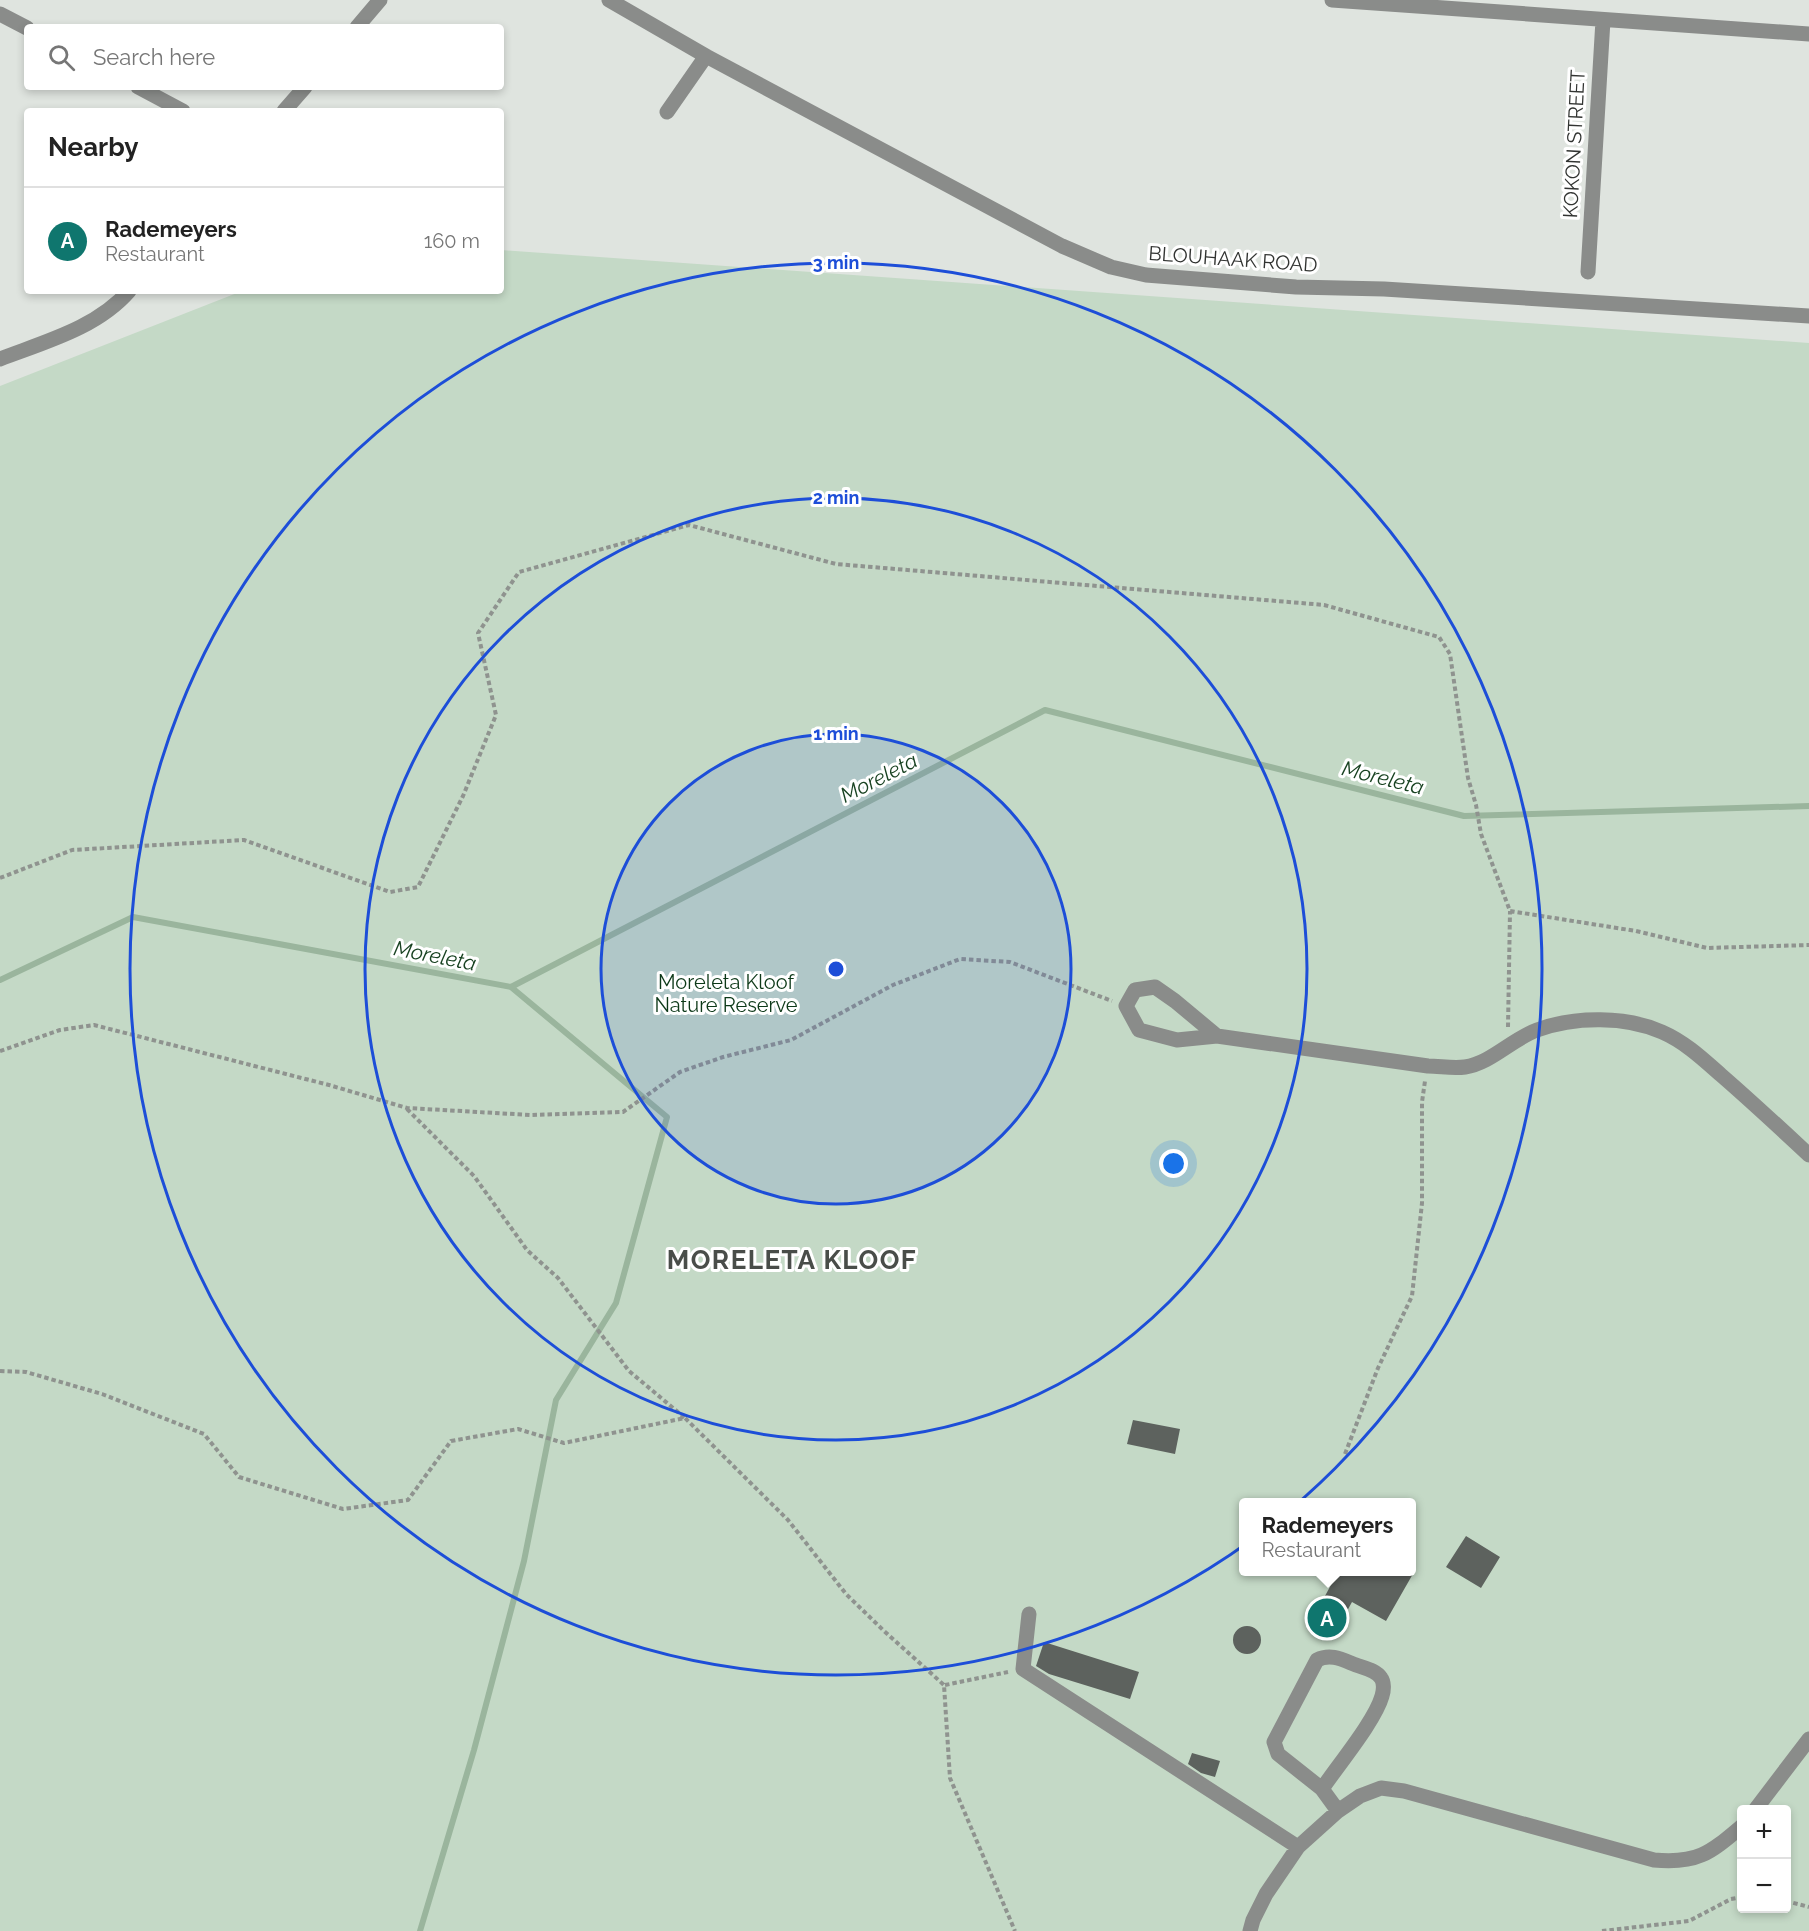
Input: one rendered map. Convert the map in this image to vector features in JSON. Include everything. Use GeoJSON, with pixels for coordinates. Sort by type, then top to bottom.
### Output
{"type":"FeatureCollection","features":[{"type":"Feature","properties":{"kind":"street"},"geometry":{"type":"LineString","coordinates":[[360,24],[380,0]]}},
{"type":"Feature","properties":{"kind":"street","name":"BLOUHAAK ROAD"},"geometry":{"type":"LineString","coordinates":[[609,0],[706,56],[1062,246],[1119,269],[1146,275],[1296,287],[1384,289],[1809,316]]}},
{"type":"Feature","properties":{"kind":"street"},"geometry":{"type":"LineString","coordinates":[[1332,0],[1809,34]]}},
{"type":"Feature","properties":{"kind":"street"},"geometry":{"type":"LineString","coordinates":[[0,14],[24,26]]}},
{"type":"Feature","properties":{"kind":"street","name":"KOKON STREET"},"geometry":{"type":"LineString","coordinates":[[1588,272],[1603,20]]}},
{"type":"Feature","properties":{"kind":"street"},"geometry":{"type":"LineString","coordinates":[[668,112],[706,56]]}},
{"type":"Feature","properties":{"kind":"street"},"geometry":{"type":"LineString","coordinates":[[144,90],[177,108]]}},
{"type":"Feature","properties":{"kind":"street"},"geometry":{"type":"LineString","coordinates":[[287,108],[302,90]]}},
{"type":"Feature","properties":{"kind":"street"},"geometry":{"type":"LineString","coordinates":[[0,359],[100,316],[126,294]]}},
{"type":"Feature","properties":{"kind":"street"},"geometry":{"type":"LineString","coordinates":[[1217,1036],[1155,987],[1135,990],[1126,1006],[1139,1030],[1177,1040],[1217,1036],[1428,1066],[1465,1067],[1486,1060],[1508,1045],[1538,1030],[1587,1020],[1640,1025],[1663,1033],[1689,1047],[1809,1155]]}},
{"type":"Feature","properties":{"kind":"street"},"geometry":{"type":"LineString","coordinates":[[1029,1614],[1023,1669],[1298,1847]]}},
{"type":"Feature","properties":{"kind":"street"},"geometry":{"type":"LineString","coordinates":[[1322,1789],[1371,1718],[1382,1696],[1383,1686],[1381,1678],[1374,1672],[1324,1656],[1317,1659],[1274,1742],[1278,1754],[1322,1789],[1338,1811]]}},
{"type":"Feature","properties":{"kind":"street"},"geometry":{"type":"LineString","coordinates":[[1758,1805],[1809,1739]]}},
{"type":"Feature","properties":{"kind":"street"},"geometry":{"type":"LineString","coordinates":[[1250,1931],[1266,1894],[1298,1847],[1338,1811],[1360,1796],[1381,1788],[1404,1791],[1654,1860],[1677,1862],[1696,1858],[1716,1848],[1737,1830]]}},
{"type":"Feature","properties":{"kind":"path"},"geometry":{"type":"LineString","coordinates":[[0,878],[72,850],[244,840],[390,892],[418,887],[463,796],[496,715],[478,633],[519,572],[689,525],[836,564],[1324,605],[1439,637],[1450,654],[1468,778],[1476,804],[1481,834],[1510,911],[1508,1045]]}},
{"type":"Feature","properties":{"kind":"path"},"geometry":{"type":"LineString","coordinates":[[1510,911],[1636,931],[1707,948],[1809,945]]}},
{"type":"Feature","properties":{"kind":"path"},"geometry":{"type":"LineString","coordinates":[[0,1051],[60,1030],[94,1025],[329,1085],[407,1108],[531,1115],[623,1112],[680,1072],[791,1040],[893,985],[960,959],[1010,962],[1126,1006]]}},
{"type":"Feature","properties":{"kind":"path"},"geometry":{"type":"LineString","coordinates":[[1345,1454],[1378,1368],[1412,1296],[1422,1203],[1422,1102],[1428,1066]]}},
{"type":"Feature","properties":{"kind":"path"},"geometry":{"type":"LineString","coordinates":[[407,1108],[474,1176],[527,1250],[558,1278],[629,1371],[685,1418],[788,1520],[846,1594],[944,1685],[950,1778],[1015,1931]]}},
{"type":"Feature","properties":{"kind":"path"},"geometry":{"type":"LineString","coordinates":[[0,1371],[26,1372],[102,1394],[204,1434],[239,1477],[343,1509],[408,1500],[451,1442],[518,1429],[564,1443],[685,1418]]}},
{"type":"Feature","properties":{"kind":"path"},"geometry":{"type":"LineString","coordinates":[[944,1685],[1023,1669]]}},
{"type":"Feature","properties":{"kind":"path"},"geometry":{"type":"LineString","coordinates":[[1602,1931],[1689,1921],[1737,1898]]}},
{"type":"Feature","properties":{"kind":"path"},"geometry":{"type":"LineString","coordinates":[[1791,1902],[1809,1907]]}},
{"type":"Feature","properties":{"kind":"green space","name":"Moreleta Kloof Nature Reserve"},"geometry":{"type":"Polygon","coordinates":[[[504,250],[1809,343],[1809,1931],[0,1931],[0,386],[234,294],[504,294],[504,250]]]}},
{"type":"Feature","properties":{"kind":"building"},"geometry":{"type":"Polygon","coordinates":[[[1133,1420],[1180,1429],[1175,1454],[1127,1444],[1133,1420]]]}},
{"type":"Feature","properties":{"kind":"building"},"geometry":{"type":"Polygon","coordinates":[[[1466,1536],[1500,1557],[1481,1588],[1446,1567],[1466,1536]]]}},
{"type":"Feature","properties":{"kind":"building"},"geometry":{"type":"Polygon","coordinates":[[[1336,1576],[1412,1576],[1386,1621],[1352,1602],[1342,1620],[1319,1607],[1336,1576]]]}},
{"type":"Feature","properties":{"kind":"building"},"geometry":{"type":"Polygon","coordinates":[[[1247,1626],[1257,1630],[1261,1640],[1257,1650],[1247,1654],[1237,1650],[1233,1640],[1237,1630],[1247,1626]]]}},
{"type":"Feature","properties":{"kind":"building"},"geometry":{"type":"Polygon","coordinates":[[[1044,1642],[1139,1672],[1130,1699],[1049,1674],[1036,1666],[1044,1642]]]}},
{"type":"Feature","properties":{"kind":"building"},"geometry":{"type":"Polygon","coordinates":[[[1192,1753],[1220,1761],[1215,1777],[1201,1773],[1188,1764],[1192,1753]]]}},
{"type":"Feature","properties":{"kind":"waterway","name":"Moreleta"},"geometry":{"type":"LineString","coordinates":[[0,980],[133,917],[511,987],[1045,710],[1464,816],[1809,806]]}},
{"type":"Feature","properties":{"kind":"waterway"},"geometry":{"type":"LineString","coordinates":[[420,1931],[474,1750],[524,1561],[556,1400],[616,1303],[667,1117],[511,987]]}},
{"type":"Feature","properties":{"kind":"place","name":"Rademeyers"},"geometry":{"type":"Point","coordinates":[1327,1618]}},
{"type":"Feature","properties":{"kind":"district","name":"MORELETA KLOOF"},"geometry":{"type":"Point","coordinates":[792,1260]}}]}
